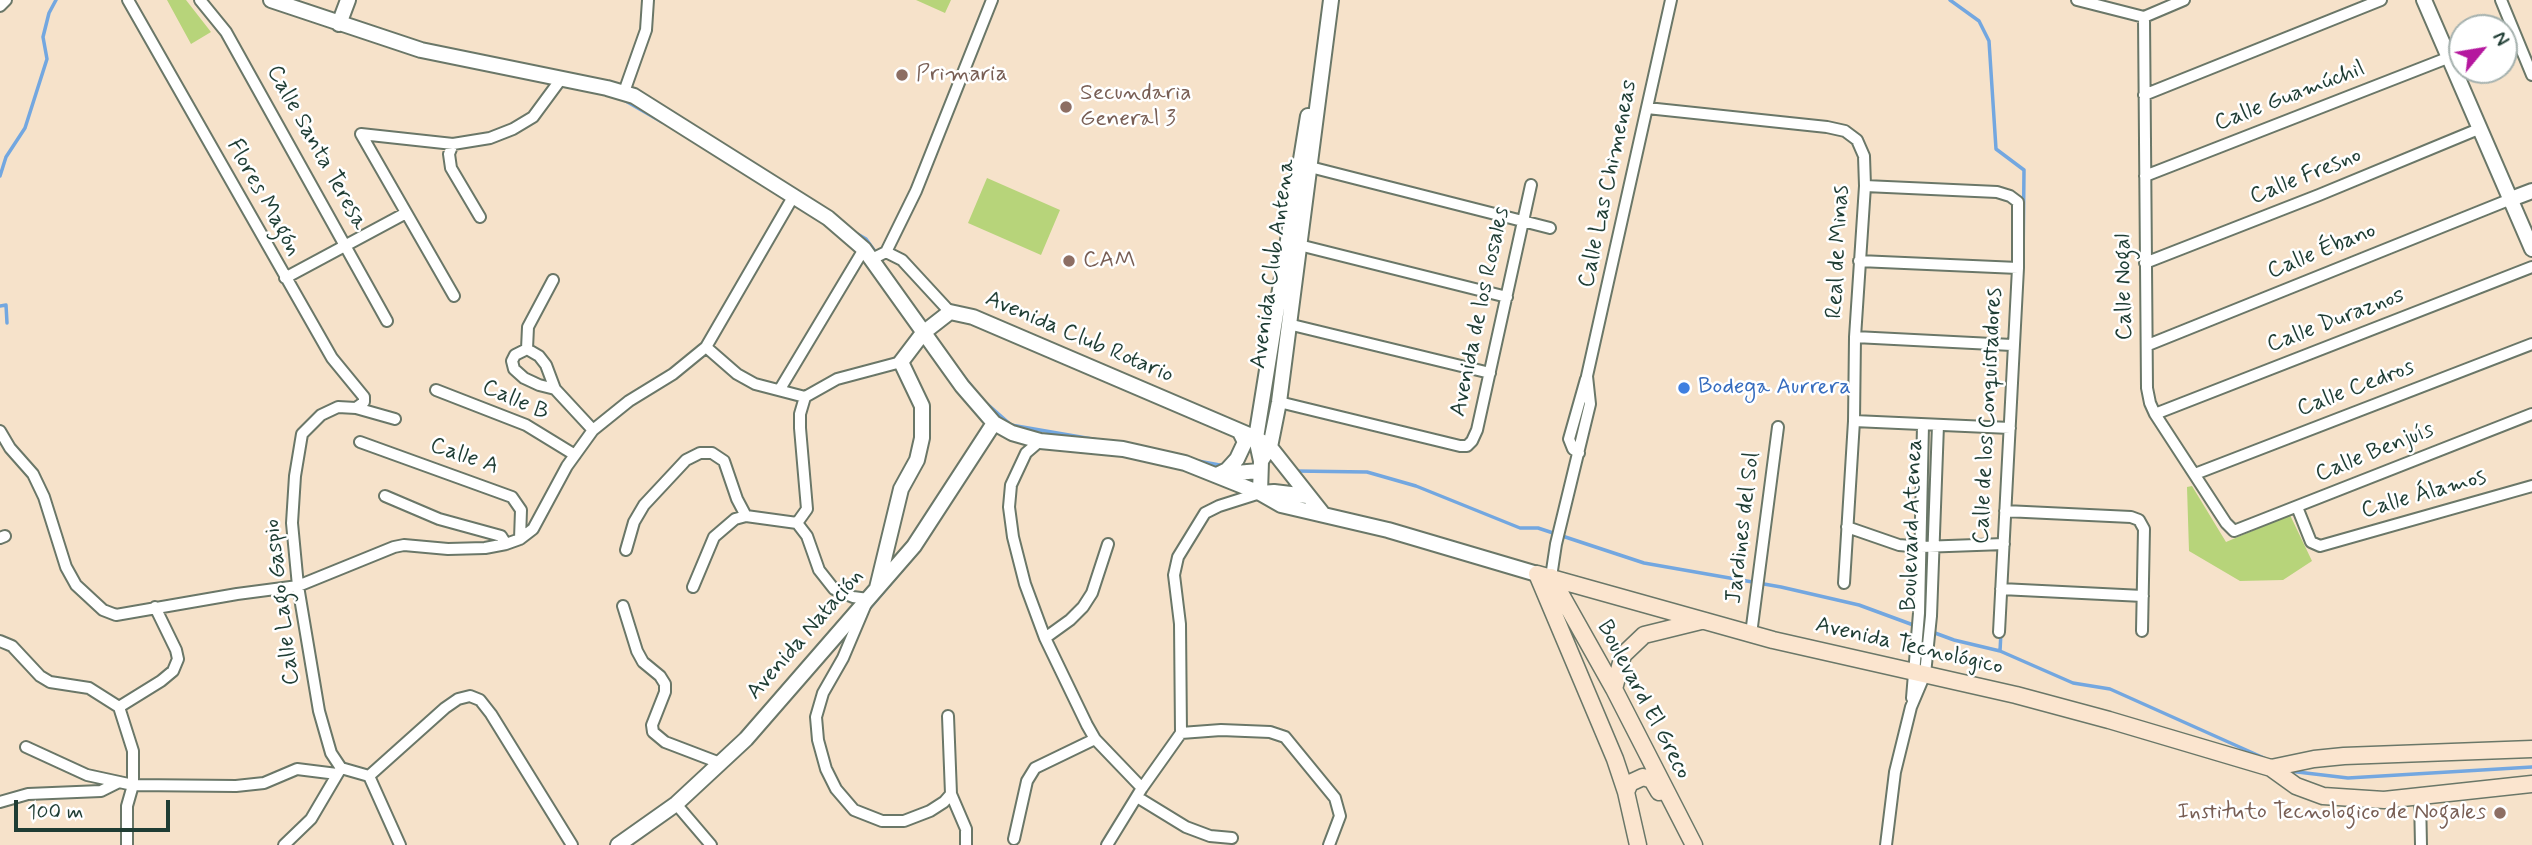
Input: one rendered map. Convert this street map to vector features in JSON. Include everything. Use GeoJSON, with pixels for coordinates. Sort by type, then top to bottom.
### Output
{"type":"FeatureCollection","features":[{"type":"Feature","properties":{"kind":"main road","name":"Avenida Tecnológico"},"geometry":{"type":"LineString","coordinates":[[1544,575],[1751,634],[2029,699],[2271,768],[2296,786],[2323,796],[2384,800],[2532,784]]}},
{"type":"Feature","properties":{"kind":"main road","name":"Boulevard El Greco"},"geometry":{"type":"LineString","coordinates":[[1544,575],[1616,694],[1694,845]]}},
{"type":"Feature","properties":{"kind":"main road","name":"Boulevard El Greco"},"geometry":{"type":"LineString","coordinates":[[1544,575],[1607,736],[1626,792],[1638,845]]}},
{"type":"Feature","properties":{"kind":"main road"},"geometry":{"type":"LineString","coordinates":[[1594,708],[1616,694],[1623,655],[1644,635],[1704,620]]}},
{"type":"Feature","properties":{"kind":"main road","name":"Avenida Tecnológico"},"geometry":{"type":"LineString","coordinates":[[2271,768],[2314,759],[2532,749]]}},
{"type":"Feature","properties":{"kind":"main road"},"geometry":{"type":"LineString","coordinates":[[2314,759],[2308,768],[2308,774],[2315,788],[2323,796]]}},
{"type":"Feature","properties":{"kind":"main road"},"geometry":{"type":"LineString","coordinates":[[1626,792],[1634,780],[1648,778],[1674,816],[1679,817]]}},
{"type":"Feature","properties":{"kind":"street"},"geometry":{"type":"LineString","coordinates":[[0,6],[6,0]]}},
{"type":"Feature","properties":{"kind":"street","name":"Flores Magón"},"geometry":{"type":"LineString","coordinates":[[128,0],[332,358],[364,397],[364,402],[356,408]]}},
{"type":"Feature","properties":{"kind":"street","name":"Calle Santa Teresa"},"geometry":{"type":"LineString","coordinates":[[201,0],[226,32],[387,321]]}},
{"type":"Feature","properties":{"kind":"street"},"geometry":{"type":"LineString","coordinates":[[271,0],[339,24],[450,57],[624,92],[828,218],[868,254],[962,386],[994,423],[1012,433],[1040,441],[1153,454],[1222,472],[1236,473],[1260,466],[1270,447],[1323,514]]}},
{"type":"Feature","properties":{"kind":"street"},"geometry":{"type":"LineString","coordinates":[[339,24],[348,0]]}},
{"type":"Feature","properties":{"kind":"street"},"geometry":{"type":"LineString","coordinates":[[624,92],[646,30],[648,0]]}},
{"type":"Feature","properties":{"kind":"street"},"geometry":{"type":"LineString","coordinates":[[868,254],[886,252],[916,191],[992,0]]}},
{"type":"Feature","properties":{"kind":"street","name":"Avenida Club Antena"},"geometry":{"type":"LineString","coordinates":[[1260,494],[1256,438],[1324,0]]}},
{"type":"Feature","properties":{"kind":"street","name":"Avenida Club Antena"},"geometry":{"type":"LineString","coordinates":[[1270,447],[1279,402],[1331,0]]}},
{"type":"Feature","properties":{"kind":"street","name":"Calle Las Chimeneas"},"geometry":{"type":"LineString","coordinates":[[1544,575],[1556,544],[1590,404],[1587,376],[1671,0]]}},
{"type":"Feature","properties":{"kind":"street"},"geometry":{"type":"LineString","coordinates":[[2077,0],[2144,17],[2184,0]]}},
{"type":"Feature","properties":{"kind":"street"},"geometry":{"type":"LineString","coordinates":[[2144,95],[2381,0]]}},
{"type":"Feature","properties":{"kind":"street"},"geometry":{"type":"LineString","coordinates":[[2424,0],[2448,53]]}},
{"type":"Feature","properties":{"kind":"street"},"geometry":{"type":"LineString","coordinates":[[2501,0],[2527,56],[2532,75]]}},
{"type":"Feature","properties":{"kind":"street","name":"Calle Nogal"},"geometry":{"type":"LineString","coordinates":[[2144,17],[2147,388],[2155,414],[2226,523],[2234,531]]}},
{"type":"Feature","properties":{"kind":"street","name":"Calle Guamúchil"},"geometry":{"type":"LineString","coordinates":[[2145,176],[2448,58]]}},
{"type":"Feature","properties":{"kind":"street"},"geometry":{"type":"LineString","coordinates":[[454,296],[361,134],[453,144],[490,138],[533,117],[561,79]]}},
{"type":"Feature","properties":{"kind":"street"},"geometry":{"type":"LineString","coordinates":[[2462,84],[2532,249]]}},
{"type":"Feature","properties":{"kind":"street","name":"Real de Minas"},"geometry":{"type":"LineString","coordinates":[[1647,108],[1827,127],[1845,131],[1857,140],[1864,156],[1865,186],[1855,337],[1854,421],[1844,583]]}},
{"type":"Feature","properties":{"kind":"street","name":"Calle Fresno"},"geometry":{"type":"LineString","coordinates":[[2146,263],[2481,128]]}},
{"type":"Feature","properties":{"kind":"street"},"geometry":{"type":"LineString","coordinates":[[453,144],[449,154],[451,168],[480,217]]}},
{"type":"Feature","properties":{"kind":"street"},"geometry":{"type":"LineString","coordinates":[[1311,167],[1550,228]]}},
{"type":"Feature","properties":{"kind":"street","name":"Avenida de los Rosales"},"geometry":{"type":"LineString","coordinates":[[1279,402],[1467,446],[1477,430],[1531,185]]}},
{"type":"Feature","properties":{"kind":"street","name":"Calle de los Conquistadores"},"geometry":{"type":"LineString","coordinates":[[1865,186],[1997,192],[2018,202],[2018,268],[1999,632]]}},
{"type":"Feature","properties":{"kind":"street"},"geometry":{"type":"LineString","coordinates":[[2511,199],[2532,191]]}},
{"type":"Feature","properties":{"kind":"street"},"geometry":{"type":"LineString","coordinates":[[0,431],[10,448],[33,474],[44,497],[66,566],[76,585],[103,610],[116,615],[298,586],[404,545],[448,549],[485,548],[506,544],[520,539],[533,529],[575,455],[593,430],[629,401],[673,374],[706,347],[793,197]]}},
{"type":"Feature","properties":{"kind":"street","name":"Calle Ébano"},"geometry":{"type":"LineString","coordinates":[[2148,345],[2511,199]]}},
{"type":"Feature","properties":{"kind":"street"},"geometry":{"type":"LineString","coordinates":[[285,278],[406,213]]}},
{"type":"Feature","properties":{"kind":"street"},"geometry":{"type":"LineString","coordinates":[[1299,245],[1507,297]]}},
{"type":"Feature","properties":{"kind":"street","name":"Avenida Club Rotario"},"geometry":{"type":"LineString","coordinates":[[886,252],[902,260],[950,312],[973,317],[1256,438],[1270,447]]}},
{"type":"Feature","properties":{"kind":"street"},"geometry":{"type":"LineString","coordinates":[[780,389],[868,254]]}},
{"type":"Feature","properties":{"kind":"street"},"geometry":{"type":"LineString","coordinates":[[1859,261],[2018,268]]}},
{"type":"Feature","properties":{"kind":"street","name":"Calle Duraznos"},"geometry":{"type":"LineString","coordinates":[[2155,414],[2532,267]]}},
{"type":"Feature","properties":{"kind":"street"},"geometry":{"type":"LineString","coordinates":[[527,349],[528,327],[553,280]]}},
{"type":"Feature","properties":{"kind":"street"},"geometry":{"type":"LineString","coordinates":[[797,523],[807,509],[800,428],[800,414],[805,397],[837,379],[901,362],[923,333],[950,312]]}},
{"type":"Feature","properties":{"kind":"street"},"geometry":{"type":"LineString","coordinates":[[1288,324],[1490,373]]}},
{"type":"Feature","properties":{"kind":"street"},"geometry":{"type":"LineString","coordinates":[[1855,337],[2012,345]]}},
{"type":"Feature","properties":{"kind":"street","name":"Calle Cedros"},"geometry":{"type":"LineString","coordinates":[[2195,474],[2532,344]]}},
{"type":"Feature","properties":{"kind":"street"},"geometry":{"type":"LineString","coordinates":[[706,347],[737,374],[755,384],[805,397]]}},
{"type":"Feature","properties":{"kind":"street"},"geometry":{"type":"LineString","coordinates":[[555,389],[524,379],[514,369],[512,361],[515,355],[527,349],[533,350],[546,365],[555,389],[593,430]]}},
{"type":"Feature","properties":{"kind":"street"},"geometry":{"type":"LineString","coordinates":[[901,362],[922,406],[922,438],[917,460],[901,489],[873,593],[843,658],[823,693],[816,717],[818,740],[826,769],[849,807],[882,821],[904,821],[930,811],[951,794]]}},
{"type":"Feature","properties":{"kind":"street","name":"Calle B"},"geometry":{"type":"LineString","coordinates":[[436,390],[526,425],[575,455]]}},
{"type":"Feature","properties":{"kind":"street","name":"Calle Lago Gaspio"},"geometry":{"type":"LineString","coordinates":[[339,771],[331,753],[311,675],[292,523],[295,476],[302,434],[321,415],[338,407],[356,408],[395,419]]}},
{"type":"Feature","properties":{"kind":"street","name":"Calle Benjuís"},"geometry":{"type":"LineString","coordinates":[[2234,531],[2532,414]]}},
{"type":"Feature","properties":{"kind":"street"},"geometry":{"type":"LineString","coordinates":[[1854,421],[2010,428]]}},
{"type":"Feature","properties":{"kind":"street","name":"Avenida Natación"},"geometry":{"type":"LineString","coordinates":[[618,845],[676,804],[746,739],[914,546],[994,423]]}},
{"type":"Feature","properties":{"kind":"street","name":"Boulevard Atenea"},"geometry":{"type":"LineString","coordinates":[[1919,673],[1917,633],[1923,425]]}},
{"type":"Feature","properties":{"kind":"street","name":"Boulevard Atenea"},"geometry":{"type":"LineString","coordinates":[[1886,845],[1895,772],[1930,636],[1938,425]]}},
{"type":"Feature","properties":{"kind":"street","name":"Jardines del Sol"},"geometry":{"type":"LineString","coordinates":[[1751,634],[1778,427]]}},
{"type":"Feature","properties":{"kind":"street"},"geometry":{"type":"LineString","coordinates":[[1222,472],[1237,459],[1243,448],[1245,442],[1240,432]]}},
{"type":"Feature","properties":{"kind":"street"},"geometry":{"type":"LineString","coordinates":[[1040,441],[1026,453],[1018,466],[1011,485],[1009,507],[1013,537],[1025,584],[1045,638],[1095,739],[1140,793],[1186,827],[1210,836],[1232,838]]}},
{"type":"Feature","properties":{"kind":"street","name":"Calle A"},"geometry":{"type":"LineString","coordinates":[[360,442],[512,497],[521,510],[520,539]]}},
{"type":"Feature","properties":{"kind":"street"},"geometry":{"type":"LineString","coordinates":[[626,551],[634,522],[644,505],[686,460],[700,453],[712,453],[724,460],[737,499],[746,516]]}},
{"type":"Feature","properties":{"kind":"street"},"geometry":{"type":"LineString","coordinates":[[1222,472],[1281,505],[1388,530],[1544,575]]}},
{"type":"Feature","properties":{"kind":"street","name":"Calle Álamos"},"geometry":{"type":"LineString","coordinates":[[2297,507],[2311,542],[2320,546],[2532,486]]}},
{"type":"Feature","properties":{"kind":"street"},"geometry":{"type":"LineString","coordinates":[[1109,844],[1181,733],[1180,624],[1174,575],[1175,564],[1183,547],[1205,513],[1211,509],[1273,492],[1307,496]]}},
{"type":"Feature","properties":{"kind":"street"},"geometry":{"type":"LineString","coordinates":[[385,496],[439,519],[501,536],[506,544]]}},
{"type":"Feature","properties":{"kind":"street"},"geometry":{"type":"LineString","coordinates":[[2005,511],[2136,518],[2144,528],[2142,631]]}},
{"type":"Feature","properties":{"kind":"street"},"geometry":{"type":"LineString","coordinates":[[693,587],[714,537],[736,519],[746,516],[797,523],[807,536],[819,570],[834,589],[853,597],[873,593]]}},
{"type":"Feature","properties":{"kind":"street"},"geometry":{"type":"LineString","coordinates":[[1847,527],[1892,543],[1921,547],[2004,544]]}},
{"type":"Feature","properties":{"kind":"street"},"geometry":{"type":"LineString","coordinates":[[1045,638],[1083,607],[1092,593],[1108,544]]}},
{"type":"Feature","properties":{"kind":"street"},"geometry":{"type":"LineString","coordinates":[[2001,589],[2143,596]]}},
{"type":"Feature","properties":{"kind":"street"},"geometry":{"type":"LineString","coordinates":[[623,606],[637,651],[643,662],[660,676],[665,684],[665,692],[652,725],[653,732],[665,742],[720,763]]}},
{"type":"Feature","properties":{"kind":"street"},"geometry":{"type":"LineString","coordinates":[[119,707],[161,681],[173,671],[178,659],[155,607]]}},
{"type":"Feature","properties":{"kind":"street"},"geometry":{"type":"LineString","coordinates":[[0,641],[12,646],[40,676],[50,682],[89,688],[119,707],[133,751],[133,785],[127,806],[127,845]]}},
{"type":"Feature","properties":{"kind":"street"},"geometry":{"type":"LineString","coordinates":[[369,776],[445,708],[458,699],[470,696],[480,700],[491,714],[572,845]]}},
{"type":"Feature","properties":{"kind":"street"},"geometry":{"type":"LineString","coordinates":[[948,716],[951,794],[966,829],[966,845]]}},
{"type":"Feature","properties":{"kind":"street"},"geometry":{"type":"LineString","coordinates":[[1181,733],[1221,730],[1277,733],[1292,743],[1335,798],[1340,816],[1329,845]]}},
{"type":"Feature","properties":{"kind":"street"},"geometry":{"type":"LineString","coordinates":[[1014,839],[1027,781],[1034,768],[1095,739]]}},
{"type":"Feature","properties":{"kind":"street"},"geometry":{"type":"LineString","coordinates":[[26,747],[87,775],[133,785],[236,786],[264,783],[297,769],[369,776]]}},
{"type":"Feature","properties":{"kind":"street"},"geometry":{"type":"LineString","coordinates":[[284,845],[311,819],[339,771]]}},
{"type":"Feature","properties":{"kind":"street"},"geometry":{"type":"LineString","coordinates":[[369,776],[400,845]]}},
{"type":"Feature","properties":{"kind":"street"},"geometry":{"type":"LineString","coordinates":[[0,802],[28,794],[102,791],[119,782]]}},
{"type":"Feature","properties":{"kind":"street"},"geometry":{"type":"LineString","coordinates":[[2420,797],[2421,845]]}},
{"type":"Feature","properties":{"kind":"street"},"geometry":{"type":"LineString","coordinates":[[676,804],[711,845]]}},
{"type":"Feature","properties":{"kind":"green space"},"geometry":{"type":"Polygon","coordinates":[[[167,0],[186,0],[211,32],[191,44],[167,0]]]}},
{"type":"Feature","properties":{"kind":"green space"},"geometry":{"type":"Polygon","coordinates":[[[916,0],[951,0],[945,13],[916,0]]]}},
{"type":"Feature","properties":{"kind":"green space"},"geometry":{"type":"Polygon","coordinates":[[[987,178],[1060,210],[1041,255],[968,223],[987,178]]]}},
{"type":"Feature","properties":{"kind":"green space"},"geometry":{"type":"Polygon","coordinates":[[[2192,486],[2226,542],[2290,515],[2312,561],[2283,580],[2240,581],[2189,551],[2187,487],[2192,486]]]}},
{"type":"Feature","properties":{"kind":"waterway"},"geometry":{"type":"LineString","coordinates":[[0,176],[6,157],[25,128],[47,59],[43,37],[49,13],[56,0]]}},
{"type":"Feature","properties":{"kind":"waterway"},"geometry":{"type":"LineString","coordinates":[[1950,0],[1979,21],[1989,41],[1996,149],[2024,170],[2023,265]]}},
{"type":"Feature","properties":{"kind":"waterway"},"geometry":{"type":"LineString","coordinates":[[624,100],[662,122]]}},
{"type":"Feature","properties":{"kind":"waterway"},"geometry":{"type":"LineString","coordinates":[[854,232],[866,239],[874,250]]}},
{"type":"Feature","properties":{"kind":"waterway"},"geometry":{"type":"LineString","coordinates":[[0,306],[6,305],[7,323]]}},
{"type":"Feature","properties":{"kind":"waterway"},"geometry":{"type":"LineString","coordinates":[[957,368],[976,392]]}},
{"type":"Feature","properties":{"kind":"waterway"},"geometry":{"type":"LineString","coordinates":[[986,403],[1011,425],[1098,440]]}},
{"type":"Feature","properties":{"kind":"waterway"},"geometry":{"type":"LineString","coordinates":[[1198,461],[1225,466]]}},
{"type":"Feature","properties":{"kind":"waterway"},"geometry":{"type":"LineString","coordinates":[[1295,471],[1367,472],[1416,486],[1520,528],[1538,528],[1644,563],[1781,587],[1859,605],[1954,640],[2000,651],[2073,683],[2110,689],[2264,758]]}},
{"type":"Feature","properties":{"kind":"waterway"},"geometry":{"type":"LineString","coordinates":[[868,610],[915,555]]}},
{"type":"Feature","properties":{"kind":"waterway"},"geometry":{"type":"LineString","coordinates":[[826,657],[849,632]]}},
{"type":"Feature","properties":{"kind":"waterway"},"geometry":{"type":"LineString","coordinates":[[2000,651],[2001,632]]}},
{"type":"Feature","properties":{"kind":"waterway"},"geometry":{"type":"LineString","coordinates":[[2289,771],[2348,778],[2532,767]]}},
{"type":"Feature","properties":{"kind":"place","name":"Primaria"},"geometry":{"type":"Point","coordinates":[902,75]}},
{"type":"Feature","properties":{"kind":"place","name":"Secundaria General 3"},"geometry":{"type":"Point","coordinates":[1066,107]}},
{"type":"Feature","properties":{"kind":"place","name":"CAM"},"geometry":{"type":"Point","coordinates":[1069,261]}},
{"type":"Feature","properties":{"kind":"place","name":"Bodega Aurrera"},"geometry":{"type":"Point","coordinates":[1684,388]}},
{"type":"Feature","properties":{"kind":"place","name":"Instituto Tecnologico de Nogales"},"geometry":{"type":"Point","coordinates":[2500,813]}}]}
